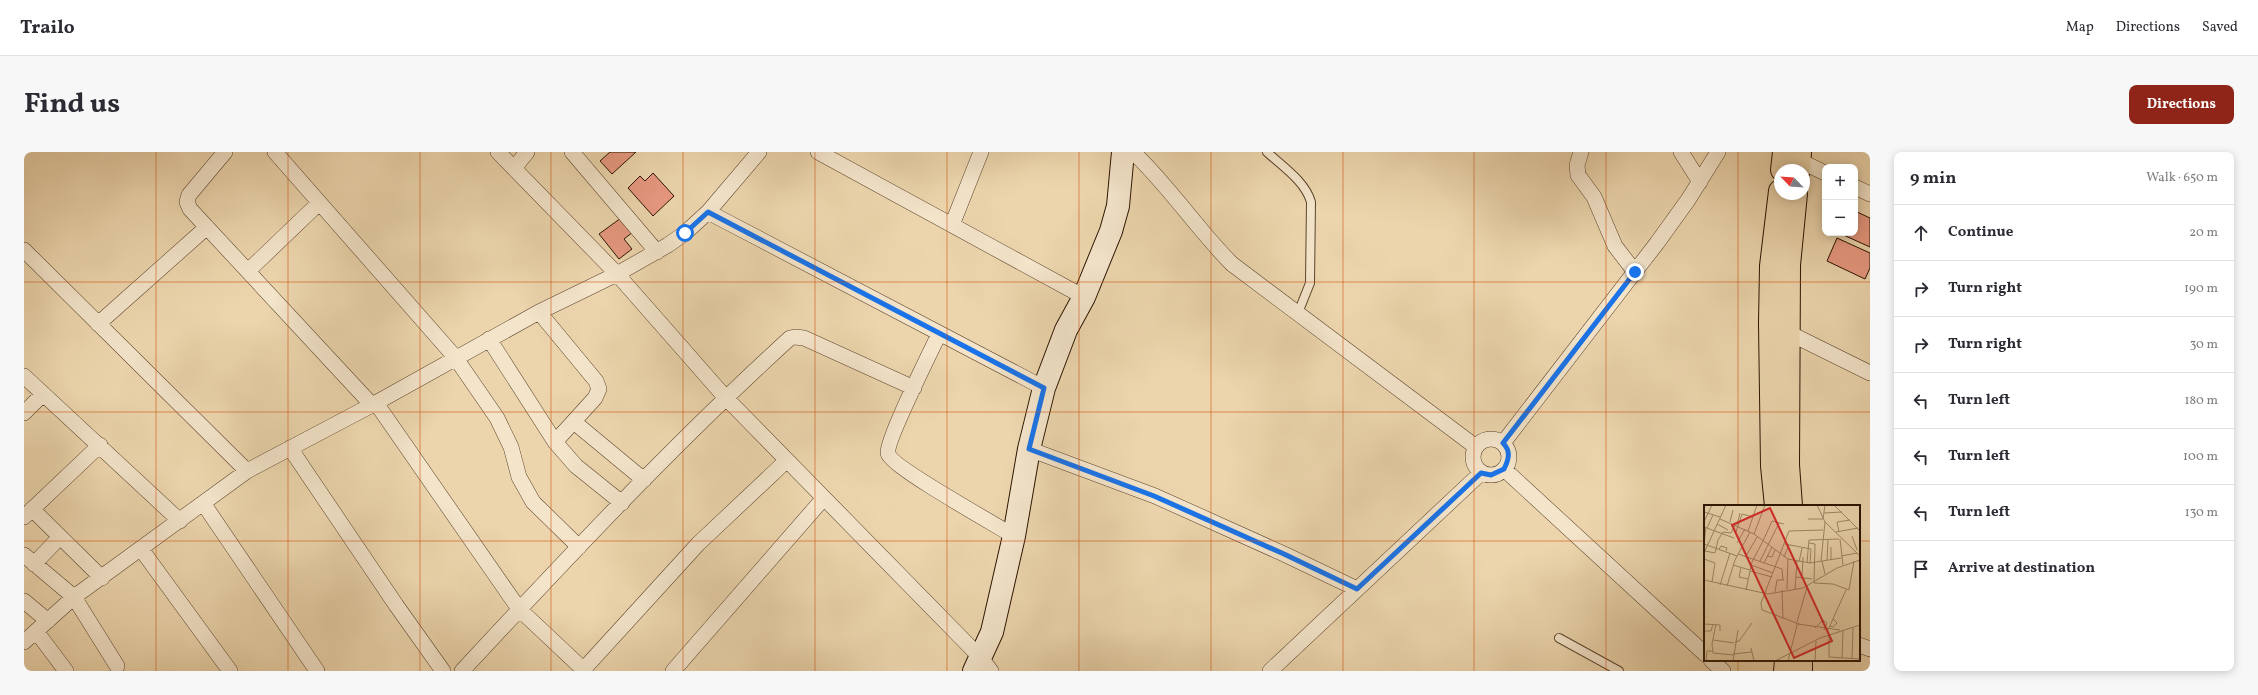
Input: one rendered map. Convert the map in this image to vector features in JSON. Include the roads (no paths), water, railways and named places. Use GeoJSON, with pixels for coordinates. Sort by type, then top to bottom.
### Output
{"type":"FeatureCollection","features":[{"type":"Feature","properties":{"kind":"main road"},"geometry":{"type":"LineString","coordinates":[[1776,505],[1772,466],[1770,323],[1772,266],[1779,200]]}},
{"type":"Feature","properties":{"kind":"main road"},"geometry":{"type":"LineString","coordinates":[[1791,505],[1788,465],[1790,333],[1789,265],[1795,200]]}},
{"type":"Feature","properties":{"kind":"main road"},"geometry":{"type":"LineString","coordinates":[[1785,671],[1786,661]]}},
{"type":"Feature","properties":{"kind":"street"},"geometry":{"type":"LineString","coordinates":[[225,152],[189,194],[187,202],[190,209],[374,404],[520,609],[584,670],[698,544],[786,461]]}},
{"type":"Feature","properties":{"kind":"street"},"geometry":{"type":"LineString","coordinates":[[275,152],[455,358],[497,418],[511,447],[519,478],[533,502],[579,547]]}},
{"type":"Feature","properties":{"kind":"street"},"geometry":{"type":"LineString","coordinates":[[498,152],[515,167],[617,274],[725,397],[982,667]]}},
{"type":"Feature","properties":{"kind":"street"},"geometry":{"type":"LineString","coordinates":[[515,167],[527,152]]}},
{"type":"Feature","properties":{"kind":"street"},"geometry":{"type":"LineString","coordinates":[[572,152],[658,252]]}},
{"type":"Feature","properties":{"kind":"street"},"geometry":{"type":"LineString","coordinates":[[818,152],[1084,297]]}},
{"type":"Feature","properties":{"kind":"street"},"geometry":{"type":"LineString","coordinates":[[952,226],[981,152]]}},
{"type":"Feature","properties":{"kind":"street"},"geometry":{"type":"LineString","coordinates":[[982,667],[992,632],[1014,536],[1029,449],[1044,388],[1066,330],[1084,297],[1111,231],[1118,206],[1123,152]]}},
{"type":"Feature","properties":{"kind":"street"},"geometry":{"type":"LineString","coordinates":[[1133,152],[1160,180],[1212,244],[1232,264],[1476,447]]}},
{"type":"Feature","properties":{"kind":"street"},"geometry":{"type":"LineString","coordinates":[[1581,152],[1577,165],[1578,175],[1594,197],[1615,246],[1635,272]]}},
{"type":"Feature","properties":{"kind":"street"},"geometry":{"type":"LineString","coordinates":[[1681,152],[1700,182]]}},
{"type":"Feature","properties":{"kind":"street"},"geometry":{"type":"LineString","coordinates":[[1503,443],[1635,272],[1700,182],[1718,152]]}},
{"type":"Feature","properties":{"kind":"street"},"geometry":{"type":"LineString","coordinates":[[24,642],[74,597],[247,471],[374,404],[539,312],[658,252],[685,233],[708,212],[750,155]]}},
{"type":"Feature","properties":{"kind":"street"},"geometry":{"type":"LineString","coordinates":[[1792,160],[1822,172]]}},
{"type":"Feature","properties":{"kind":"street"},"geometry":{"type":"LineString","coordinates":[[1858,188],[1870,194]]}},
{"type":"Feature","properties":{"kind":"street"},"geometry":{"type":"LineString","coordinates":[[248,271],[319,203]]}},
{"type":"Feature","properties":{"kind":"street"},"geometry":{"type":"LineString","coordinates":[[708,212],[1044,388]]}},
{"type":"Feature","properties":{"kind":"street"},"geometry":{"type":"LineString","coordinates":[[98,324],[207,227]]}},
{"type":"Feature","properties":{"kind":"street"},"geometry":{"type":"LineString","coordinates":[[24,250],[247,471]]}},
{"type":"Feature","properties":{"kind":"street"},"geometry":{"type":"LineString","coordinates":[[539,312],[596,381],[599,389],[595,398],[556,442]]}},
{"type":"Feature","properties":{"kind":"street"},"geometry":{"type":"LineString","coordinates":[[1790,333],[1870,374]]}},
{"type":"Feature","properties":{"kind":"street"},"geometry":{"type":"LineString","coordinates":[[939,334],[894,431],[887,452],[890,459],[909,474],[1014,536]]}},
{"type":"Feature","properties":{"kind":"street"},"geometry":{"type":"LineString","coordinates":[[462,671],[579,547],[725,397],[790,338],[796,336],[804,338],[914,388]]}},
{"type":"Feature","properties":{"kind":"street"},"geometry":{"type":"LineString","coordinates":[[489,339],[556,442],[576,466],[622,503]]}},
{"type":"Feature","properties":{"kind":"street"},"geometry":{"type":"LineString","coordinates":[[24,376],[100,445],[180,521]]}},
{"type":"Feature","properties":{"kind":"street"},"geometry":{"type":"LineString","coordinates":[[24,413],[43,394]]}},
{"type":"Feature","properties":{"kind":"street"},"geometry":{"type":"LineString","coordinates":[[574,422],[644,480]]}},
{"type":"Feature","properties":{"kind":"street"},"geometry":{"type":"LineString","coordinates":[[1489,438],[1496,438],[1503,443],[1508,448],[1509,454],[1504,469],[1491,475],[1481,473],[1474,464],[1473,455],[1476,447],[1489,438]]}},
{"type":"Feature","properties":{"kind":"street"},"geometry":{"type":"LineString","coordinates":[[100,445],[28,513],[60,537],[102,578]]}},
{"type":"Feature","properties":{"kind":"street"},"geometry":{"type":"LineString","coordinates":[[290,448],[396,605],[443,671]]}},
{"type":"Feature","properties":{"kind":"street"},"geometry":{"type":"LineString","coordinates":[[1029,449],[1154,496],[1284,554],[1357,589]]}},
{"type":"Feature","properties":{"kind":"street"},"geometry":{"type":"LineString","coordinates":[[1504,469],[1704,653]]}},
{"type":"Feature","properties":{"kind":"street"},"geometry":{"type":"LineString","coordinates":[[1270,671],[1481,473]]}},
{"type":"Feature","properties":{"kind":"street"},"geometry":{"type":"LineString","coordinates":[[673,671],[823,499]]}},
{"type":"Feature","properties":{"kind":"street"},"geometry":{"type":"LineString","coordinates":[[203,504],[317,671]]}},
{"type":"Feature","properties":{"kind":"street"},"geometry":{"type":"LineString","coordinates":[[60,537],[29,559],[74,597],[117,666]]}},
{"type":"Feature","properties":{"kind":"street"},"geometry":{"type":"LineString","coordinates":[[141,549],[230,671]]}},
{"type":"Feature","properties":{"kind":"street"},"geometry":{"type":"LineString","coordinates":[[24,601],[48,621]]}},
{"type":"Feature","properties":{"kind":"street"},"geometry":{"type":"LineString","coordinates":[[36,631],[66,671]]}},
{"type":"Feature","properties":{"kind":"street"},"geometry":{"type":"LineString","coordinates":[[1860,645],[1870,649]]}},
{"type":"Feature","properties":{"kind":"street"},"geometry":{"type":"LineString","coordinates":[[1712,661],[1723,671]]}},
{"type":"Feature","properties":{"kind":"lane"},"geometry":{"type":"LineString","coordinates":[[1267,152],[1299,182],[1308,193],[1311,202],[1310,283],[1298,313]]}},
{"type":"Feature","properties":{"kind":"lane"},"geometry":{"type":"LineString","coordinates":[[1559,638],[1619,671]]}}]}
